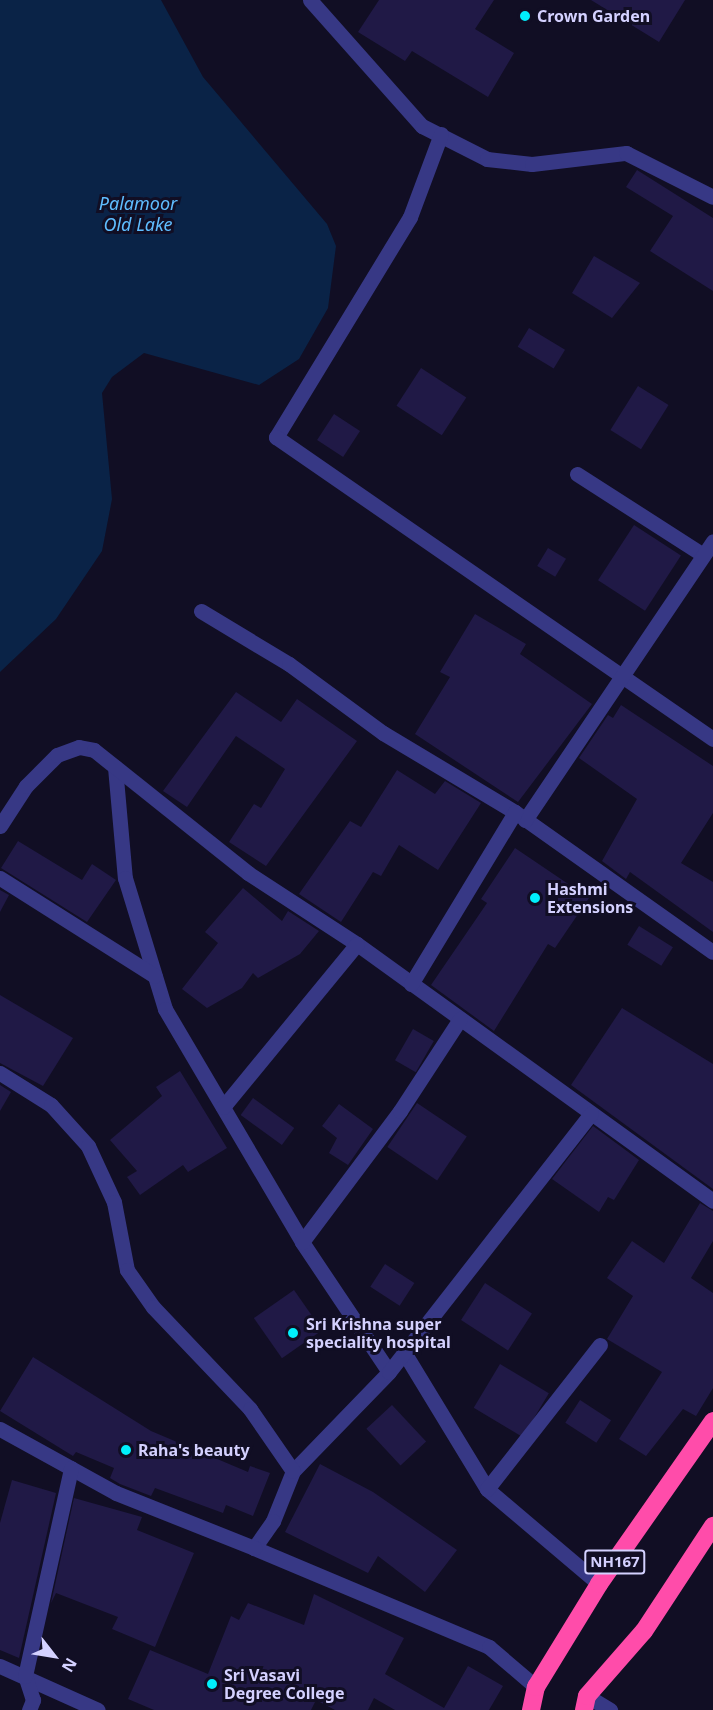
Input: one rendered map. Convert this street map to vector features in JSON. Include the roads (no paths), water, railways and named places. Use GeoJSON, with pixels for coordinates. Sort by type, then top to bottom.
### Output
{"type":"FeatureCollection","features":[{"type":"Feature","properties":{"kind":"highway","name":"NH167"},"geometry":{"type":"LineString","coordinates":[[531,1710],[536,1688],[599,1584],[713,1421]]}},
{"type":"Feature","properties":{"kind":"highway"},"geometry":{"type":"LineString","coordinates":[[586,1703],[645,1631],[713,1526]]}},
{"type":"Feature","properties":{"kind":"street"},"geometry":{"type":"LineString","coordinates":[[310,0],[422,126],[498,160],[532,164],[626,153],[713,197]]}},
{"type":"Feature","properties":{"kind":"street"},"geometry":{"type":"LineString","coordinates":[[441,134],[410,217],[276,437],[713,739]]}},
{"type":"Feature","properties":{"kind":"street"},"geometry":{"type":"LineString","coordinates":[[577,474],[704,555]]}},
{"type":"Feature","properties":{"kind":"street"},"geometry":{"type":"LineString","coordinates":[[411,984],[520,816],[623,677],[713,541]]}},
{"type":"Feature","properties":{"kind":"street"},"geometry":{"type":"LineString","coordinates":[[201,611],[289,664],[383,733],[520,816],[713,952]]}},
{"type":"Feature","properties":{"kind":"street"},"geometry":{"type":"LineString","coordinates":[[0,826],[26,786],[57,755],[79,747],[115,767],[248,873],[357,944],[713,1201]]}},
{"type":"Feature","properties":{"kind":"street"},"geometry":{"type":"LineString","coordinates":[[115,767],[125,878],[165,1009],[302,1242],[389,1372]]}},
{"type":"Feature","properties":{"kind":"street"},"geometry":{"type":"LineString","coordinates":[[0,878],[155,976]]}},
{"type":"Feature","properties":{"kind":"street"},"geometry":{"type":"LineString","coordinates":[[223,1107],[357,944]]}},
{"type":"Feature","properties":{"kind":"street"},"geometry":{"type":"LineString","coordinates":[[302,1242],[400,1111],[460,1019]]}},
{"type":"Feature","properties":{"kind":"street"},"geometry":{"type":"LineString","coordinates":[[0,1073],[51,1105],[88,1146],[114,1202],[127,1270],[153,1307],[250,1409],[293,1471]]}},
{"type":"Feature","properties":{"kind":"street"},"geometry":{"type":"LineString","coordinates":[[254,1548],[273,1521],[293,1471],[405,1354],[591,1113]]}},
{"type":"Feature","properties":{"kind":"street"},"geometry":{"type":"LineString","coordinates":[[487,1489],[600,1345]]}},
{"type":"Feature","properties":{"kind":"street"},"geometry":{"type":"LineString","coordinates":[[405,1354],[487,1489],[599,1584]]}},
{"type":"Feature","properties":{"kind":"street"},"geometry":{"type":"LineString","coordinates":[[0,1429],[116,1493],[254,1548],[489,1647],[536,1688]]}},
{"type":"Feature","properties":{"kind":"street"},"geometry":{"type":"LineString","coordinates":[[29,1710],[33,1700],[25,1676],[71,1468]]}},
{"type":"Feature","properties":{"kind":"street"},"geometry":{"type":"LineString","coordinates":[[0,1666],[99,1710]]}},
{"type":"Feature","properties":{"kind":"street"},"geometry":{"type":"LineString","coordinates":[[586,1703],[610,1710]]}},
{"type":"Feature","properties":{"kind":"water","name":"Palamoor Old Lake"},"geometry":{"type":"Polygon","coordinates":[[[0,0],[161,0],[203,77],[327,224],[336,246],[328,308],[299,359],[259,385],[144,353],[112,377],[102,393],[112,499],[102,551],[56,619],[0,672],[0,0]]]}},
{"type":"Feature","properties":{"kind":"place","name":"Crown Garden"},"geometry":{"type":"Point","coordinates":[525,16]}},
{"type":"Feature","properties":{"kind":"place","name":"Hashmi Extensions"},"geometry":{"type":"Point","coordinates":[535,898]}},
{"type":"Feature","properties":{"kind":"place","name":"Sri Krishna super speciality hospital"},"geometry":{"type":"Point","coordinates":[293,1333]}},
{"type":"Feature","properties":{"kind":"place","name":"Raha's beauty"},"geometry":{"type":"Point","coordinates":[126,1450]}},
{"type":"Feature","properties":{"kind":"place","name":"Sri Vasavi Degree College"},"geometry":{"type":"Point","coordinates":[212,1684]}}]}
